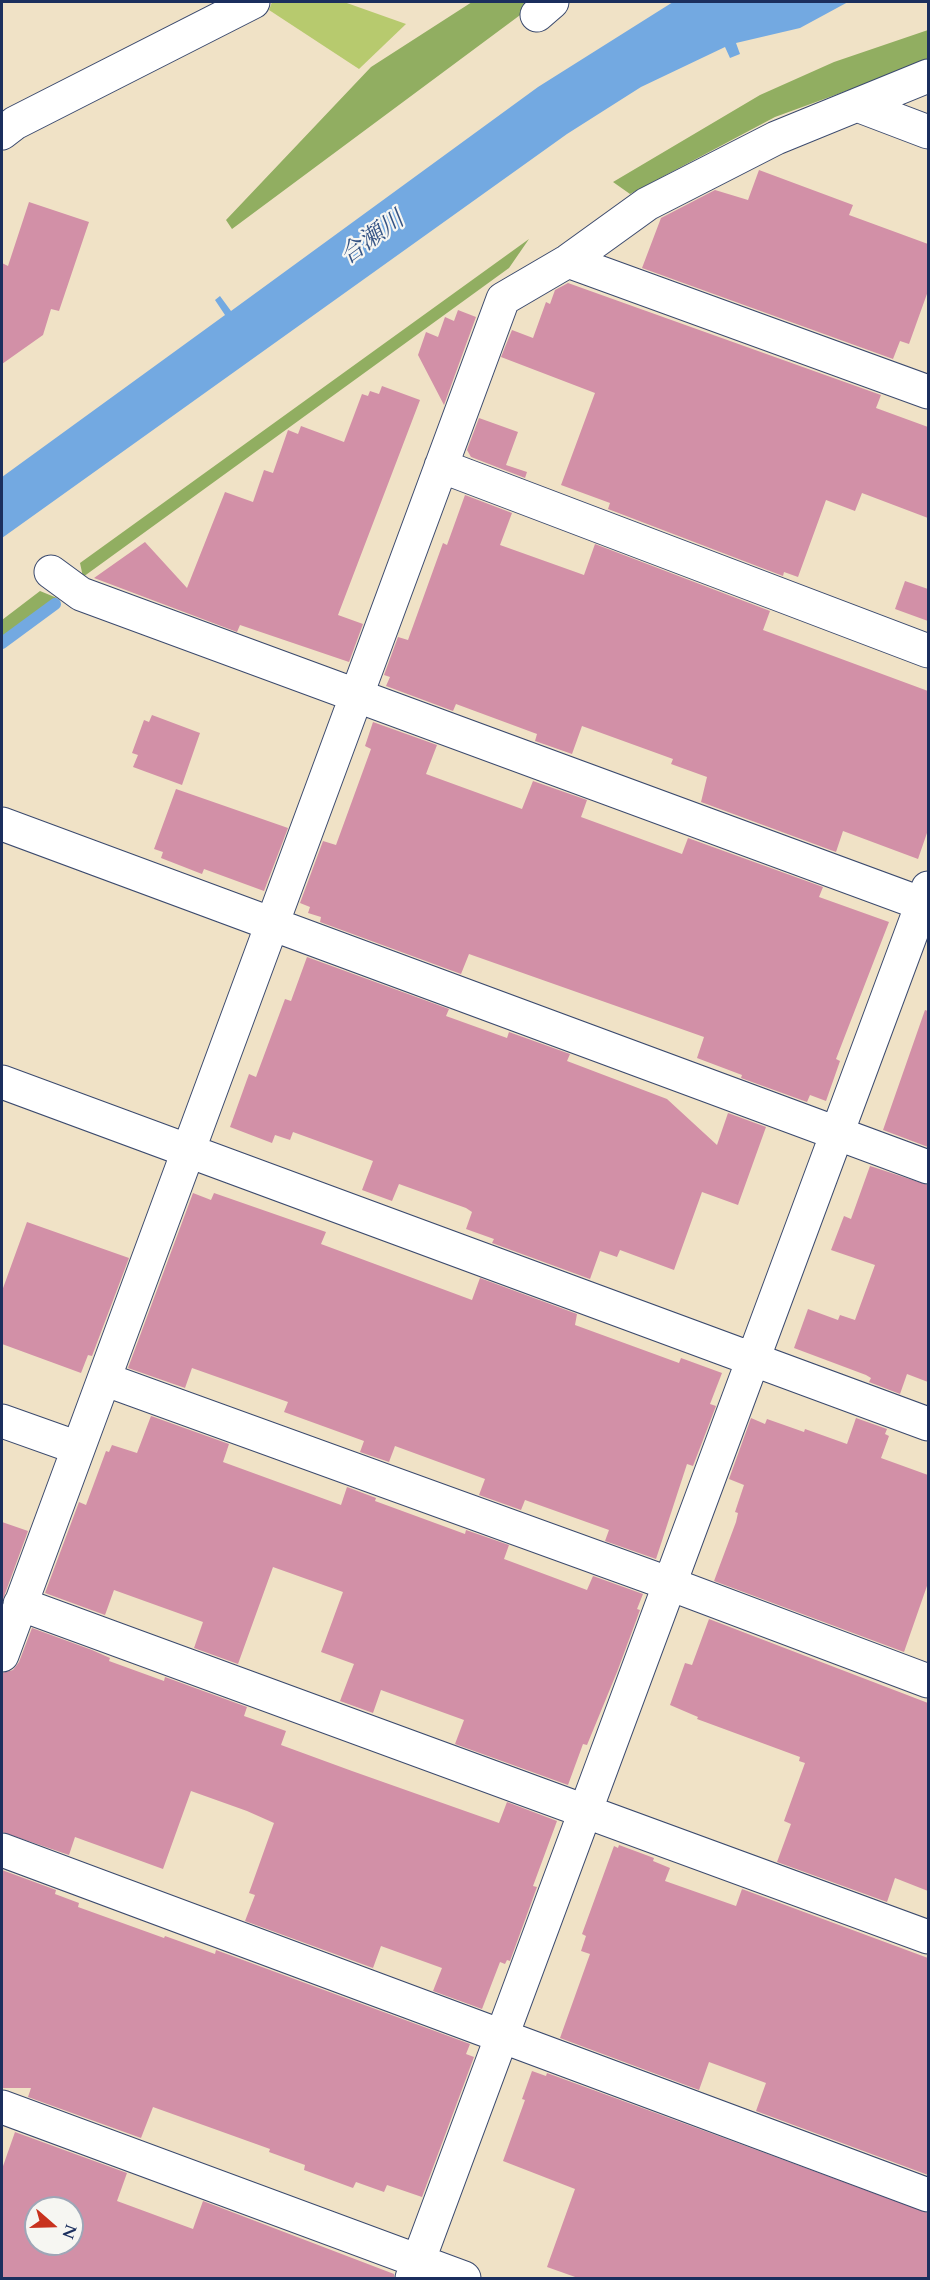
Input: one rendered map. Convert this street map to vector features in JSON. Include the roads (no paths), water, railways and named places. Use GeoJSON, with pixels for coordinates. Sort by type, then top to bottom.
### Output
{"type":"FeatureCollection","features":[{"type":"Feature","properties":{"kind":"street"},"geometry":{"type":"LineString","coordinates":[[2,133],[15,123],[253,2]]}},
{"type":"Feature","properties":{"kind":"street"},"geometry":{"type":"LineString","coordinates":[[2,1655],[503,299],[568,261],[647,204],[777,138],[928,76]]}},
{"type":"Feature","properties":{"kind":"street"},"geometry":{"type":"LineString","coordinates":[[857,105],[928,132]]}},
{"type":"Feature","properties":{"kind":"street"},"geometry":{"type":"LineString","coordinates":[[568,261],[928,392]]}},
{"type":"Feature","properties":{"kind":"street"},"geometry":{"type":"LineString","coordinates":[[441,466],[928,651]]}},
{"type":"Feature","properties":{"kind":"street"},"geometry":{"type":"LineString","coordinates":[[51,572],[81,594],[927,900],[753,1360],[415,2270]]}},
{"type":"Feature","properties":{"kind":"street"},"geometry":{"type":"LineString","coordinates":[[2,824],[928,1167]]}},
{"type":"Feature","properties":{"kind":"street"},"geometry":{"type":"LineString","coordinates":[[2,1082],[928,1424]]}},
{"type":"Feature","properties":{"kind":"street"},"geometry":{"type":"LineString","coordinates":[[104,1379],[670,1584],[928,1681]]}},
{"type":"Feature","properties":{"kind":"street"},"geometry":{"type":"LineString","coordinates":[[2,1421],[78,1448]]}},
{"type":"Feature","properties":{"kind":"street"},"geometry":{"type":"LineString","coordinates":[[20,1604],[928,1937]]}},
{"type":"Feature","properties":{"kind":"street"},"geometry":{"type":"LineString","coordinates":[[2,1850],[928,2195]]}},
{"type":"Feature","properties":{"kind":"street"},"geometry":{"type":"LineString","coordinates":[[2,2107],[415,2270],[465,2278]]}},
{"type":"Feature","properties":{"kind":"water","name":"合瀬川"},"geometry":{"type":"Polygon","coordinates":[[[673,2],[848,2],[800,28],[736,43],[740,54],[730,58],[725,47],[641,87],[567,134],[2,538],[2,477],[225,315],[215,300],[220,296],[231,311],[538,87],[673,2]]]}},
{"type":"Feature","properties":{"kind":"waterway"},"geometry":{"type":"LineString","coordinates":[[2,643],[55,604]]}}]}
